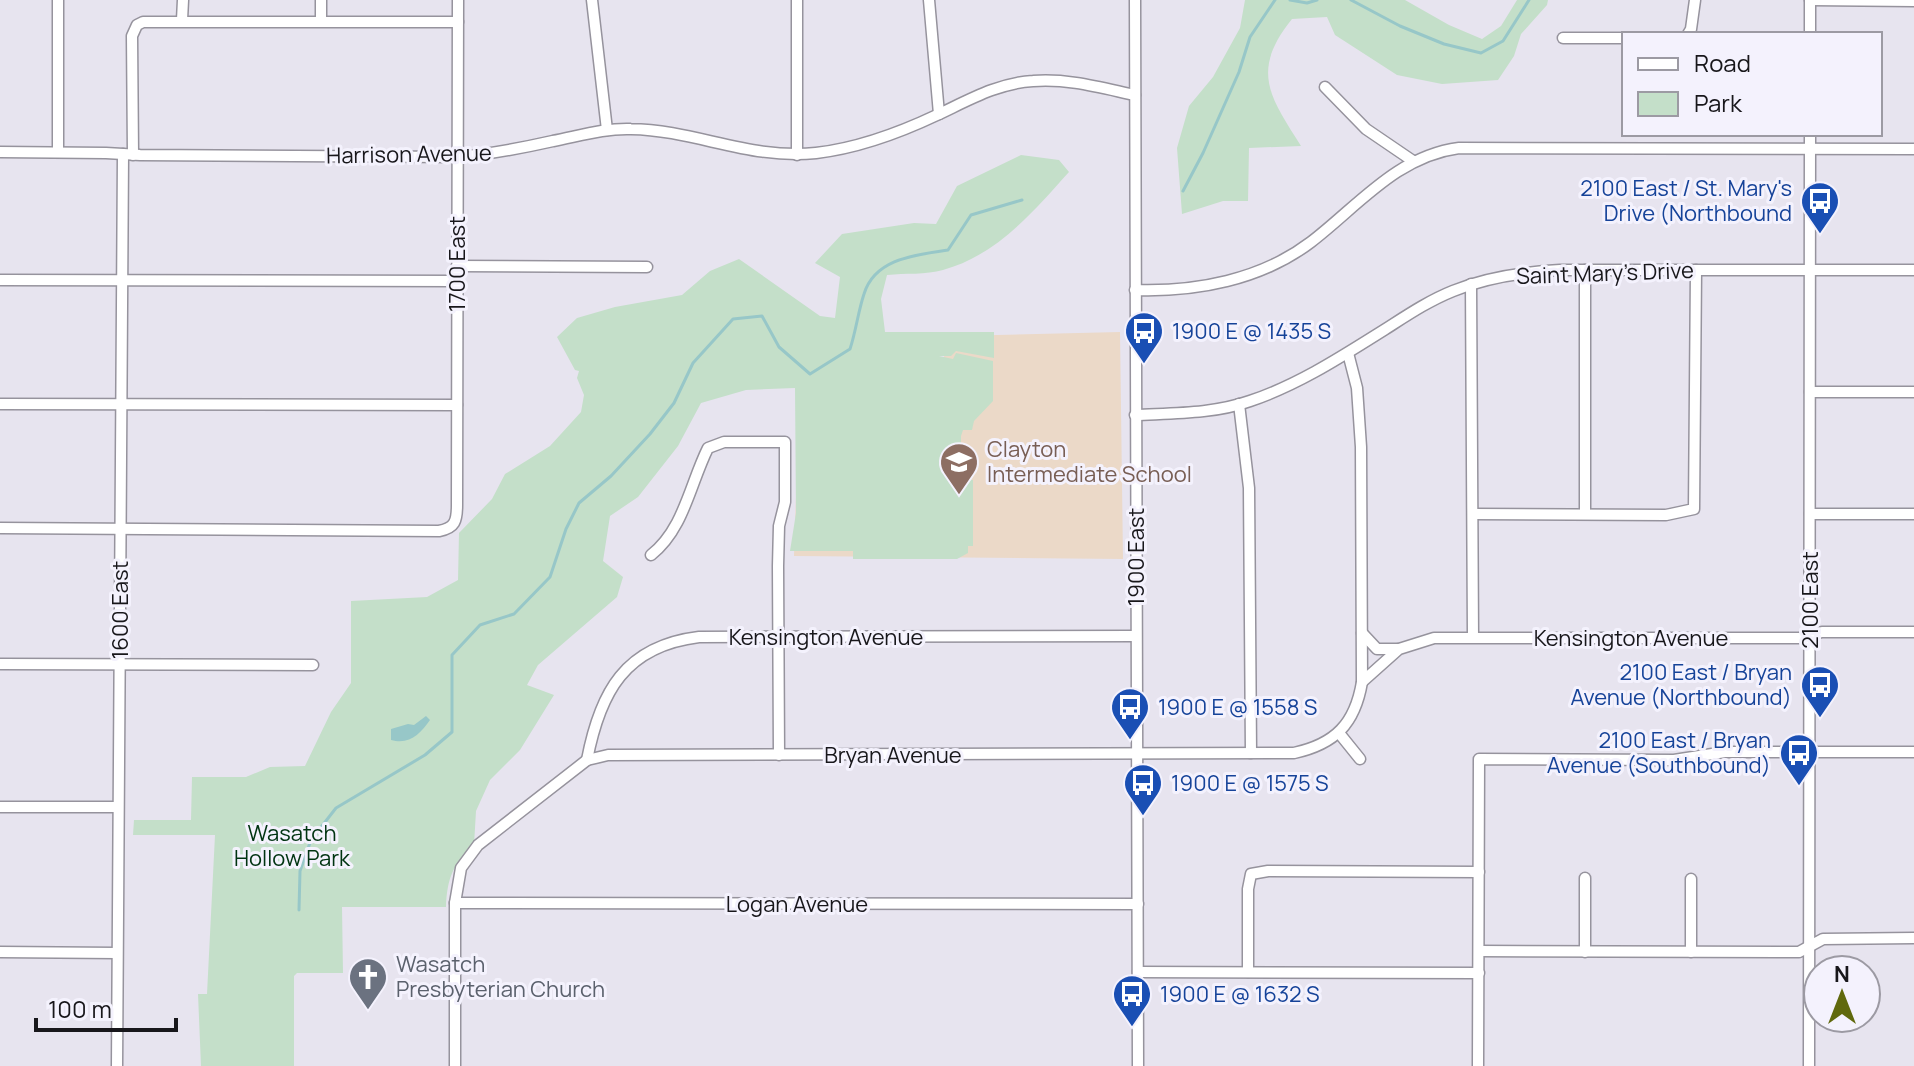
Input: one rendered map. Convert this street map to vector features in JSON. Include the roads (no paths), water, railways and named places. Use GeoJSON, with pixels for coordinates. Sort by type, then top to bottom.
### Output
{"type":"FeatureCollection","features":[{"type":"Feature","properties":{"kind":"street"},"geometry":{"type":"LineString","coordinates":[[58,0],[58,152]]}},
{"type":"Feature","properties":{"kind":"street"},"geometry":{"type":"LineString","coordinates":[[183,0],[182,20],[458,22]]}},
{"type":"Feature","properties":{"kind":"street"},"geometry":{"type":"LineString","coordinates":[[321,0],[321,21]]}},
{"type":"Feature","properties":{"kind":"street","name":"1700 East"},"geometry":{"type":"LineString","coordinates":[[120,529],[439,531],[453,526],[457,515],[458,0]]}},
{"type":"Feature","properties":{"kind":"street"},"geometry":{"type":"LineString","coordinates":[[592,0],[607,130]]}},
{"type":"Feature","properties":{"kind":"street"},"geometry":{"type":"LineString","coordinates":[[797,0],[797,155]]}},
{"type":"Feature","properties":{"kind":"street"},"geometry":{"type":"LineString","coordinates":[[929,0],[939,114]]}},
{"type":"Feature","properties":{"kind":"street","name":"1900 East"},"geometry":{"type":"LineString","coordinates":[[1135,0],[1138,1066]]}},
{"type":"Feature","properties":{"kind":"street"},"geometry":{"type":"LineString","coordinates":[[1689,32],[1695,0]]}},
{"type":"Feature","properties":{"kind":"street"},"geometry":{"type":"LineString","coordinates":[[1810,32],[1810,0],[1914,1]]}},
{"type":"Feature","properties":{"kind":"street","name":"1600 East"},"geometry":{"type":"LineString","coordinates":[[117,1066],[122,280],[132,36],[137,25],[143,22],[182,20]]}},
{"type":"Feature","properties":{"kind":"street"},"geometry":{"type":"LineString","coordinates":[[1563,38],[1622,38]]}},
{"type":"Feature","properties":{"kind":"street","name":"Harrison Avenue"},"geometry":{"type":"LineString","coordinates":[[0,152],[458,157],[507,151],[607,130],[637,129],[756,152],[797,155],[874,141],[978,94],[1011,84],[1061,81],[1135,95]]}},
{"type":"Feature","properties":{"kind":"street"},"geometry":{"type":"LineString","coordinates":[[1325,87],[1366,129],[1413,161]]}},
{"type":"Feature","properties":{"kind":"street","name":"2100 East"},"geometry":{"type":"LineString","coordinates":[[1809,1066],[1810,136]]}},
{"type":"Feature","properties":{"kind":"street"},"geometry":{"type":"LineString","coordinates":[[1135,290],[1209,285],[1269,267],[1309,244],[1413,161],[1428,154],[1459,148],[1914,149]]}},
{"type":"Feature","properties":{"kind":"street"},"geometry":{"type":"LineString","coordinates":[[457,266],[647,267]]}},
{"type":"Feature","properties":{"kind":"street"},"geometry":{"type":"LineString","coordinates":[[1585,270],[1585,514]]}},
{"type":"Feature","properties":{"kind":"street","name":"Saint Mary's Drive"},"geometry":{"type":"LineString","coordinates":[[1135,415],[1189,413],[1239,404],[1292,384],[1432,301],[1471,284],[1515,274],[1585,270],[1914,270]]}},
{"type":"Feature","properties":{"kind":"street"},"geometry":{"type":"LineString","coordinates":[[1473,514],[1666,515],[1694,509],[1696,270]]}},
{"type":"Feature","properties":{"kind":"street"},"geometry":{"type":"LineString","coordinates":[[0,280],[457,281]]}},
{"type":"Feature","properties":{"kind":"street"},"geometry":{"type":"LineString","coordinates":[[1471,284],[1473,637]]}},
{"type":"Feature","properties":{"kind":"street"},"geometry":{"type":"LineString","coordinates":[[1348,353],[1355,374],[1361,432],[1362,682],[1355,708],[1339,733],[1360,759]]}},
{"type":"Feature","properties":{"kind":"street"},"geometry":{"type":"LineString","coordinates":[[1810,392],[1914,392]]}},
{"type":"Feature","properties":{"kind":"street"},"geometry":{"type":"LineString","coordinates":[[0,404],[457,405]]}},
{"type":"Feature","properties":{"kind":"street"},"geometry":{"type":"LineString","coordinates":[[1239,404],[1249,488],[1251,753]]}},
{"type":"Feature","properties":{"kind":"street"},"geometry":{"type":"LineString","coordinates":[[651,555],[665,545],[674,532],[708,448],[724,442],[785,442],[785,502],[779,526],[779,755]]}},
{"type":"Feature","properties":{"kind":"street"},"geometry":{"type":"LineString","coordinates":[[1810,514],[1914,514]]}},
{"type":"Feature","properties":{"kind":"street"},"geometry":{"type":"LineString","coordinates":[[0,528],[120,529]]}},
{"type":"Feature","properties":{"kind":"street","name":"Kensington Avenue"},"geometry":{"type":"LineString","coordinates":[[1362,682],[1399,649],[1434,638],[1799,638],[1822,632],[1914,632]]}},
{"type":"Feature","properties":{"kind":"street"},"geometry":{"type":"LineString","coordinates":[[1362,633],[1377,649],[1399,649]]}},
{"type":"Feature","properties":{"kind":"street","name":"Kensington Avenue"},"geometry":{"type":"LineString","coordinates":[[587,760],[605,699],[613,685],[623,671],[651,649],[672,640],[699,637],[1136,636]]}},
{"type":"Feature","properties":{"kind":"street"},"geometry":{"type":"LineString","coordinates":[[0,664],[313,665]]}},
{"type":"Feature","properties":{"kind":"street","name":"Bryan Avenue"},"geometry":{"type":"LineString","coordinates":[[587,760],[608,755],[1294,753],[1319,746],[1339,733]]}},
{"type":"Feature","properties":{"kind":"street"},"geometry":{"type":"LineString","coordinates":[[1478,1066],[1479,759],[1674,760],[1725,752],[1914,752]]}},
{"type":"Feature","properties":{"kind":"street"},"geometry":{"type":"LineString","coordinates":[[455,1066],[455,903],[461,868],[478,845],[587,760]]}},
{"type":"Feature","properties":{"kind":"street"},"geometry":{"type":"LineString","coordinates":[[0,807],[117,807]]}},
{"type":"Feature","properties":{"kind":"street"},"geometry":{"type":"LineString","coordinates":[[1248,972],[1248,889],[1251,874],[1268,871],[1479,872]]}},
{"type":"Feature","properties":{"kind":"street"},"geometry":{"type":"LineString","coordinates":[[1585,878],[1585,952]]}},
{"type":"Feature","properties":{"kind":"street"},"geometry":{"type":"LineString","coordinates":[[1691,879],[1691,952]]}},
{"type":"Feature","properties":{"kind":"street","name":"Logan Avenue"},"geometry":{"type":"LineString","coordinates":[[455,903],[1138,904]]}},
{"type":"Feature","properties":{"kind":"street"},"geometry":{"type":"LineString","coordinates":[[1479,951],[1799,952],[1823,939],[1914,938]]}},
{"type":"Feature","properties":{"kind":"street"},"geometry":{"type":"LineString","coordinates":[[0,952],[117,953]]}},
{"type":"Feature","properties":{"kind":"street"},"geometry":{"type":"LineString","coordinates":[[1138,972],[1479,973]]}},
{"type":"Feature","properties":{"kind":"waterway"},"geometry":{"type":"LineString","coordinates":[[1183,191],[1239,72],[1250,37],[1275,0]]}},
{"type":"Feature","properties":{"kind":"waterway"},"geometry":{"type":"LineString","coordinates":[[1290,0],[1307,3],[1317,0]]}},
{"type":"Feature","properties":{"kind":"waterway"},"geometry":{"type":"LineString","coordinates":[[1351,0],[1400,26],[1444,44],[1481,53],[1503,41],[1529,0]]}},
{"type":"Feature","properties":{"kind":"waterway"},"geometry":{"type":"LineString","coordinates":[[299,910],[300,871],[311,840],[336,808],[425,755],[452,732],[452,655],[480,625],[514,614],[550,577],[566,529],[579,503],[611,476],[650,434],[674,403],[693,363],[733,319],[762,316],[779,347],[810,374],[850,349],[864,294],[877,273],[898,260],[948,250],[971,215],[1022,200]]}},
{"type":"Feature","properties":{"kind":"place","name":"2100 East / St. Mary's Drive (Northbound"},"geometry":{"type":"Point","coordinates":[1820,235]}},
{"type":"Feature","properties":{"kind":"place","name":"1900 E @ 1435 S"},"geometry":{"type":"Point","coordinates":[1144,365]}},
{"type":"Feature","properties":{"kind":"place","name":"Clayton Intermediate School"},"geometry":{"type":"Point","coordinates":[959,496]}},
{"type":"Feature","properties":{"kind":"place","name":"2100 East / Bryan Avenue (Northbound)"},"geometry":{"type":"Point","coordinates":[1820,719]}},
{"type":"Feature","properties":{"kind":"place","name":"1900 E @ 1558 S"},"geometry":{"type":"Point","coordinates":[1130,741]}},
{"type":"Feature","properties":{"kind":"place","name":"2100 East / Bryan Avenue (Southbound)"},"geometry":{"type":"Point","coordinates":[1799,787]}},
{"type":"Feature","properties":{"kind":"place","name":"1900 E @ 1575 S"},"geometry":{"type":"Point","coordinates":[1143,817]}},
{"type":"Feature","properties":{"kind":"place","name":"Wasatch Presbyterian Church"},"geometry":{"type":"Point","coordinates":[368,1011]}},
{"type":"Feature","properties":{"kind":"place","name":"1900 E @ 1632 S"},"geometry":{"type":"Point","coordinates":[1132,1028]}},
{"type":"Feature","properties":{"kind":"park label","name":"Wasatch Hollow Park"},"geometry":{"type":"Point","coordinates":[292,846]}}]}
